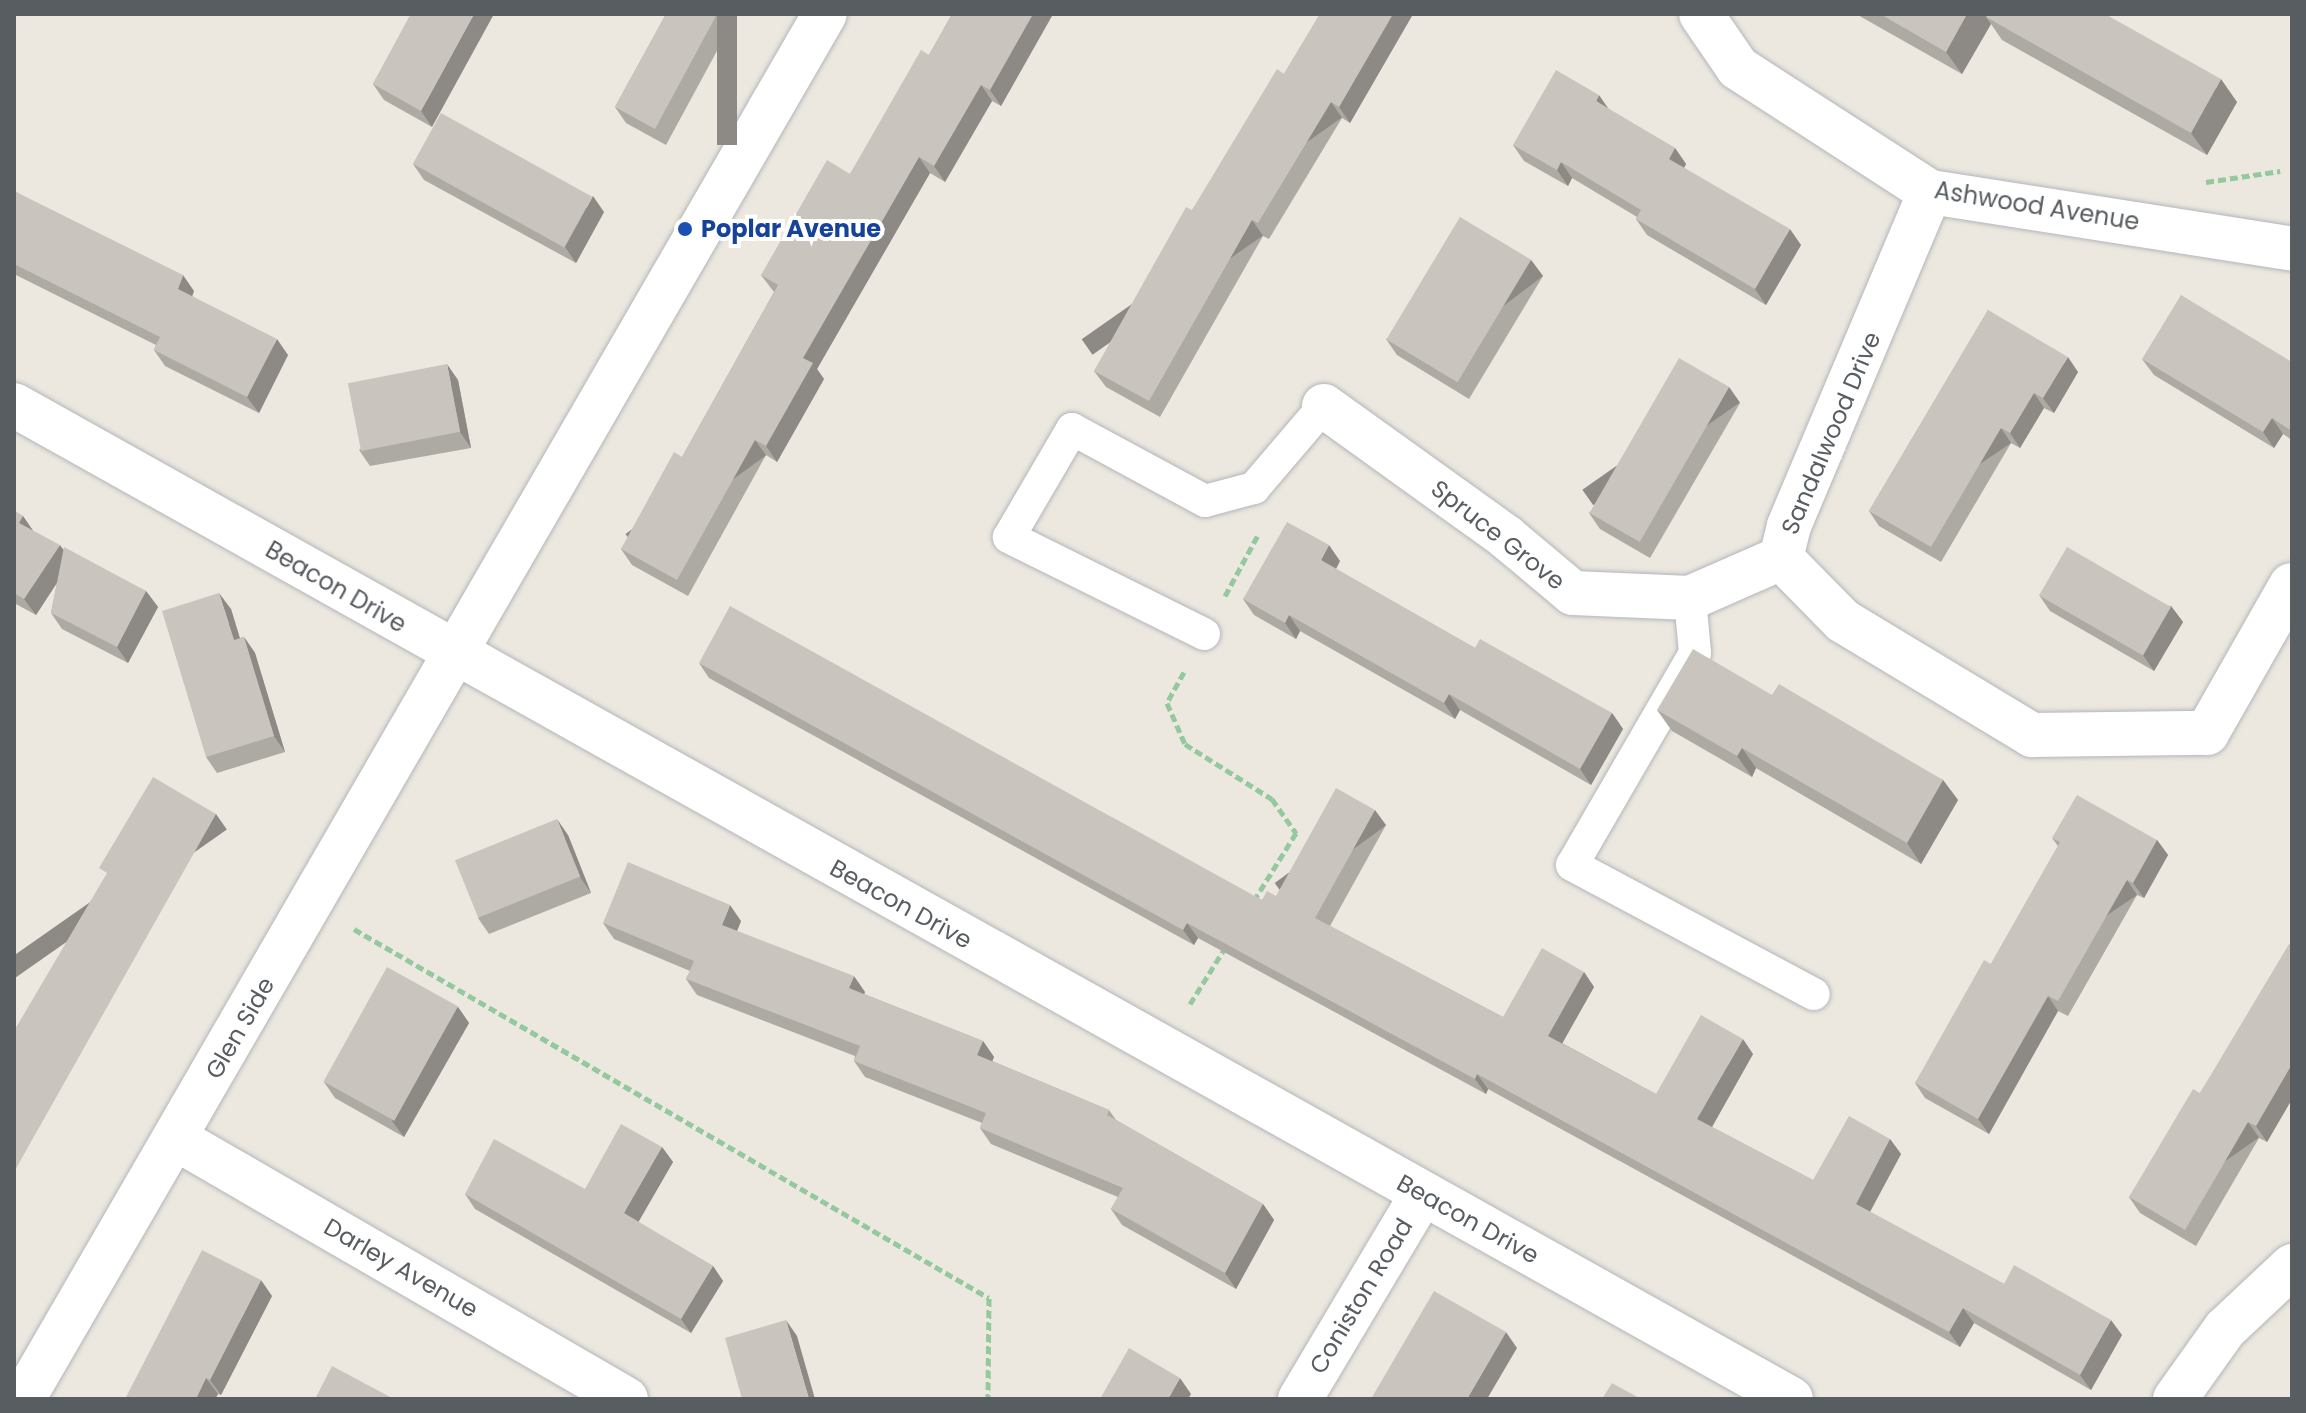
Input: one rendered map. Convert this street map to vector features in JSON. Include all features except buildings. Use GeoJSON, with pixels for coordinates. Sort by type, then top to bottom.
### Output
{"type":"FeatureCollection","features":[{"type":"Feature","properties":{"kind":"street"},"geometry":{"type":"LineString","coordinates":[[456,657],[825,14]]}},
{"type":"Feature","properties":{"kind":"street","name":"Ashwood Avenue"},"geometry":{"type":"LineString","coordinates":[[1701,14],[1738,68],[1930,192],[2292,249]]}},
{"type":"Feature","properties":{"kind":"street","name":"Sandalwood Drive"},"geometry":{"type":"LineString","coordinates":[[1930,192],[1789,526],[1781,558],[1843,621],[2032,735],[2207,733],[2291,585]]}},
{"type":"Feature","properties":{"kind":"street","name":"Beacon Drive"},"geometry":{"type":"LineString","coordinates":[[14,405],[456,657],[1791,1399]]}},
{"type":"Feature","properties":{"kind":"street","name":"Spruce Grove"},"geometry":{"type":"LineString","coordinates":[[1324,406],[1506,537],[1573,593],[1690,598],[1781,558]]}},
{"type":"Feature","properties":{"kind":"street","name":"Glen Side"},"geometry":{"type":"LineString","coordinates":[[23,1399],[456,657]]}},
{"type":"Feature","properties":{"kind":"street","name":"Darley Avenue"},"geometry":{"type":"LineString","coordinates":[[175,1138],[626,1399]]}},
{"type":"Feature","properties":{"kind":"street","name":"Coniston Road"},"geometry":{"type":"LineString","coordinates":[[1300,1399],[1422,1194]]}},
{"type":"Feature","properties":{"kind":"street"},"geometry":{"type":"LineString","coordinates":[[2175,1399],[2225,1329],[2292,1266]]}},
{"type":"Feature","properties":{"kind":"lane"},"geometry":{"type":"LineString","coordinates":[[1204,634],[1009,537],[1072,429],[1205,501],[1254,488],[1324,406]]}},
{"type":"Feature","properties":{"kind":"lane"},"geometry":{"type":"LineString","coordinates":[[1690,598],[1695,653],[1572,865],[1814,994]]}},
{"type":"Feature","properties":{"kind":"path"},"geometry":{"type":"LineString","coordinates":[[2203,182],[2280,171]]}},
{"type":"Feature","properties":{"kind":"path"},"geometry":{"type":"LineString","coordinates":[[1247,911],[1296,833],[1272,799],[1185,744],[1167,703],[1264,524]]}},
{"type":"Feature","properties":{"kind":"path"},"geometry":{"type":"LineString","coordinates":[[312,904],[989,1298],[988,1399]]}},
{"type":"Feature","properties":{"kind":"path"},"geometry":{"type":"LineString","coordinates":[[1160,1048],[1231,938]]}},
{"type":"Feature","properties":{"kind":"place","name":"Poplar Avenue"},"geometry":{"type":"Point","coordinates":[685,229]}}]}
